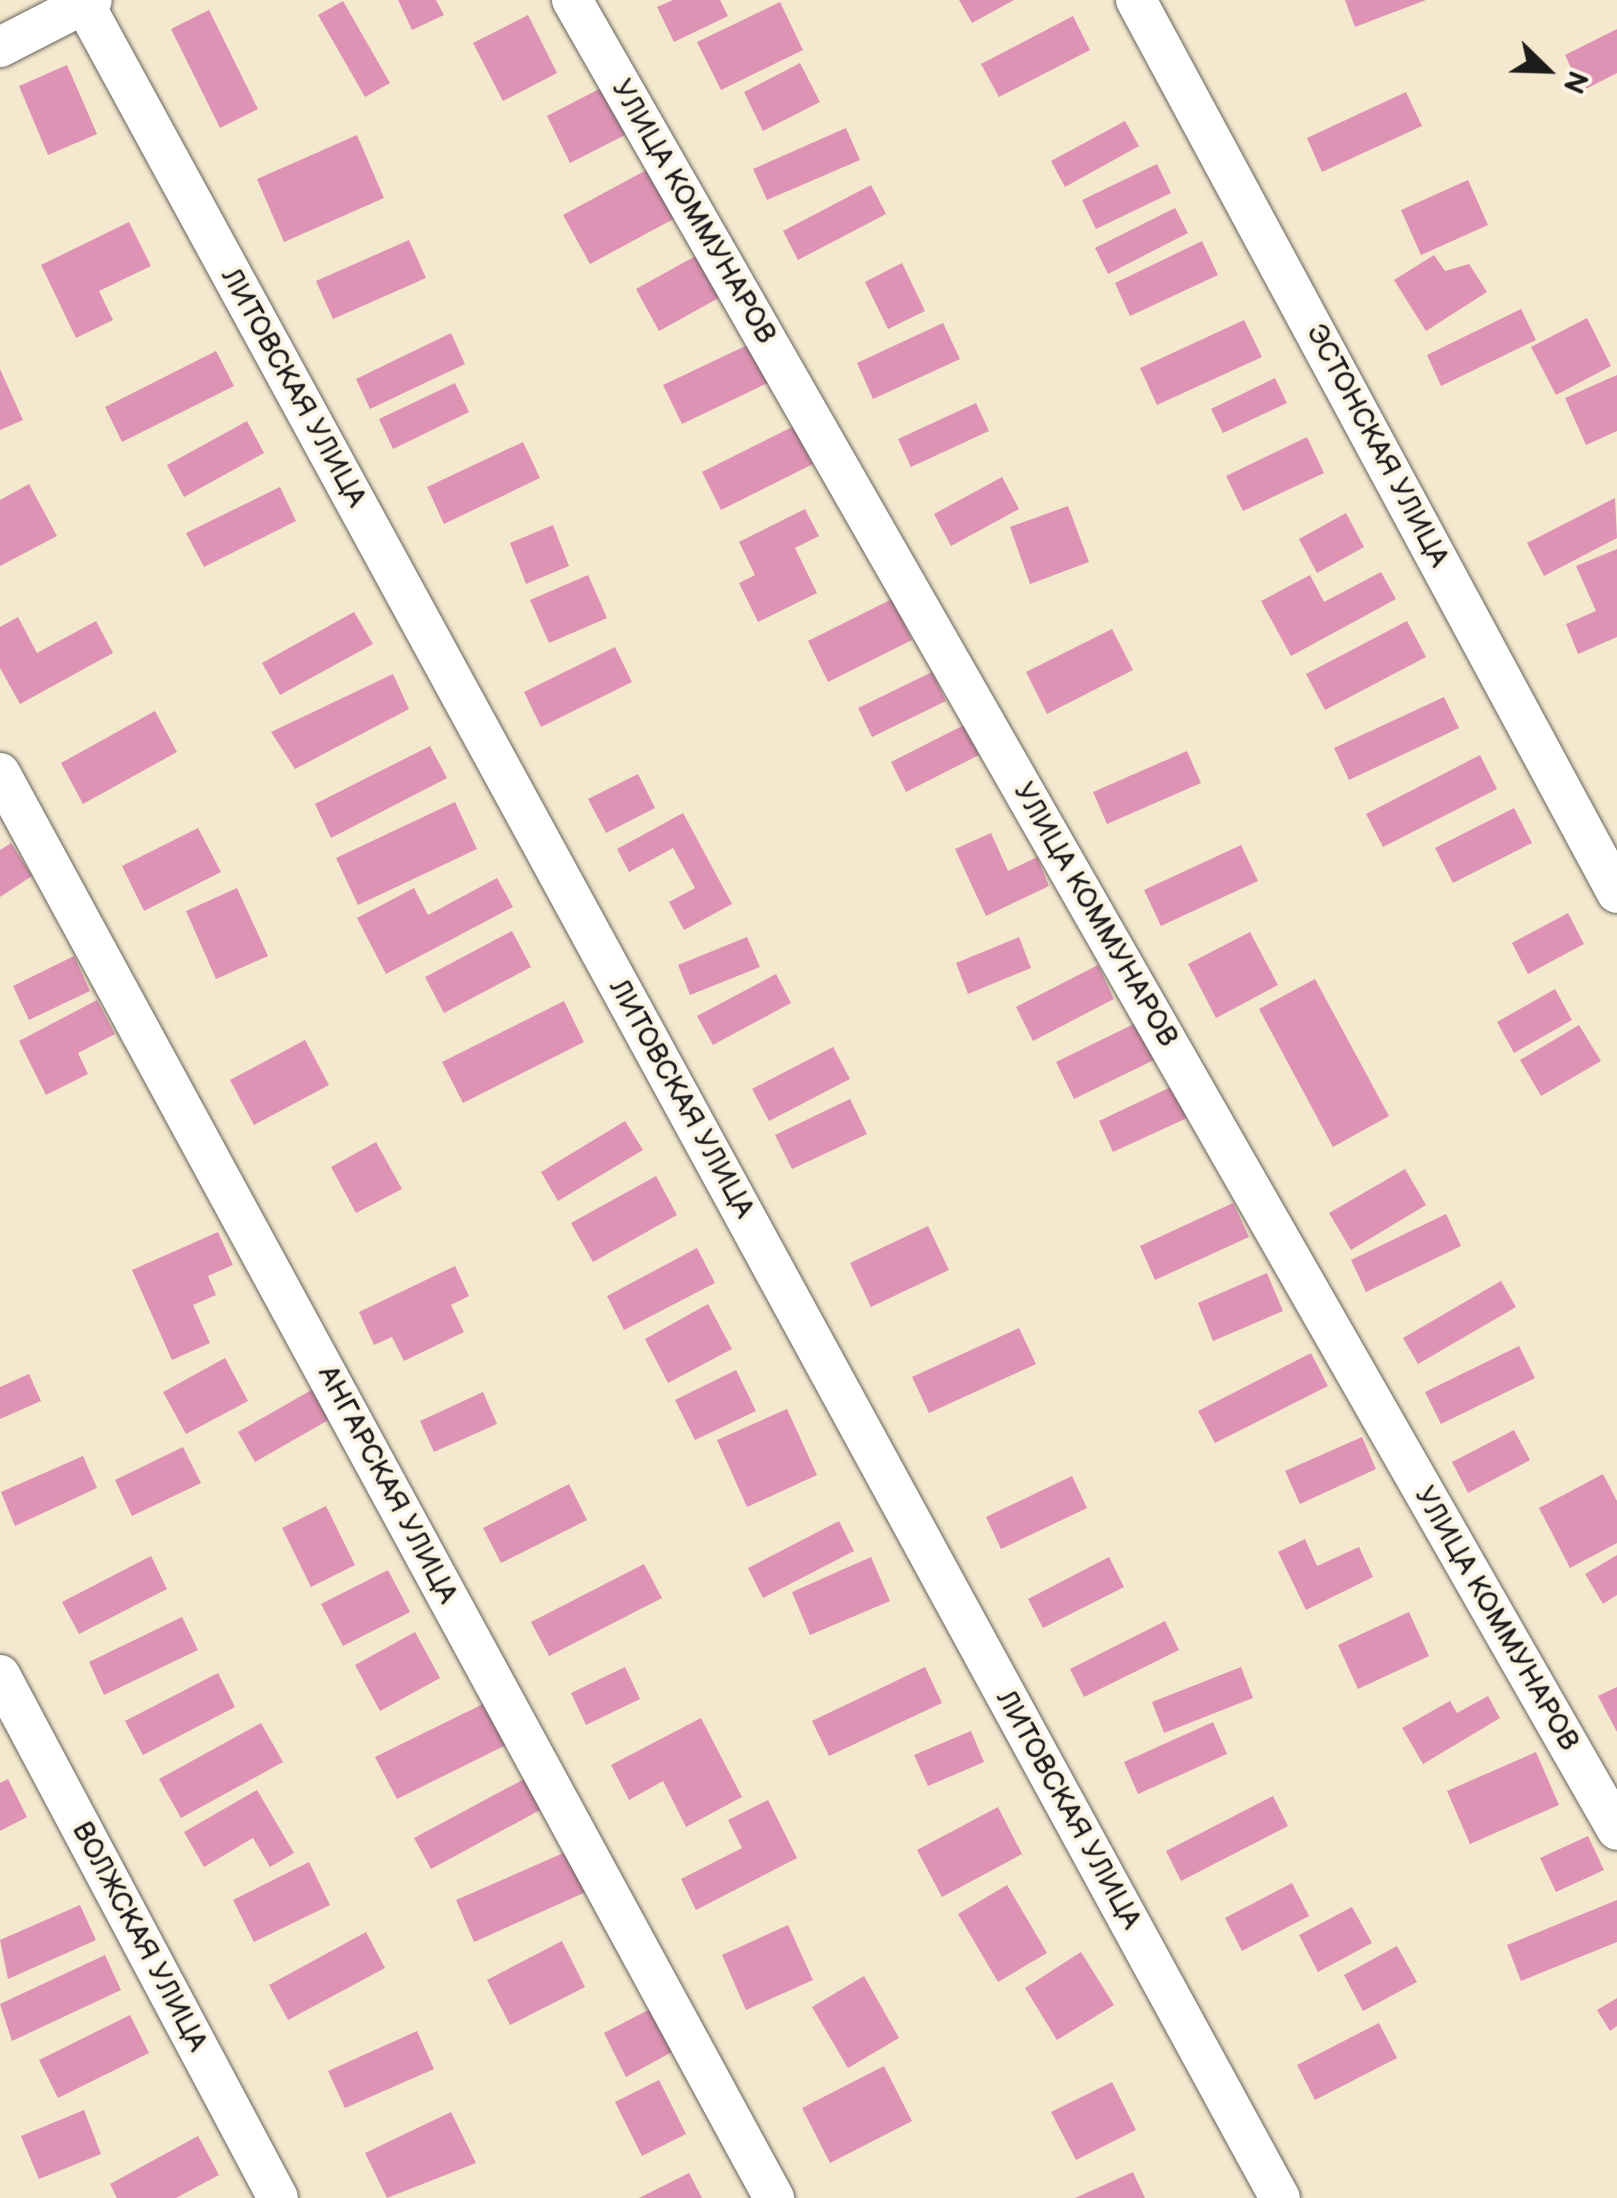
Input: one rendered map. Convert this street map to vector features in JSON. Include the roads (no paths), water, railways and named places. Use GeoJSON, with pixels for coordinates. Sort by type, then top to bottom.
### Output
{"type":"FeatureCollection","features":[{"type":"Feature","properties":{"kind":"street","name":"УЛИЦА КОММУНАРОВ"},"geometry":{"type":"LineString","coordinates":[[572,0],[1617,1830]]}},
{"type":"Feature","properties":{"kind":"street","name":"ЭСТОНСКАЯ УЛИЦА"},"geometry":{"type":"LineString","coordinates":[[1136,0],[1617,893]]}},
{"type":"Feature","properties":{"kind":"street"},"geometry":{"type":"LineString","coordinates":[[0,47],[86,1]]}},
{"type":"Feature","properties":{"kind":"street","name":"ЛИТОВСКАЯ УЛИЦА"},"geometry":{"type":"LineString","coordinates":[[86,1],[1280,2198]]}},
{"type":"Feature","properties":{"kind":"street","name":"АНГАРСКАЯ УЛИЦА"},"geometry":{"type":"LineString","coordinates":[[0,773],[774,2198]]}},
{"type":"Feature","properties":{"kind":"street","name":"ВОЛЖСКАЯ УЛИЦА"},"geometry":{"type":"LineString","coordinates":[[0,1675],[278,2198]]}}]}
